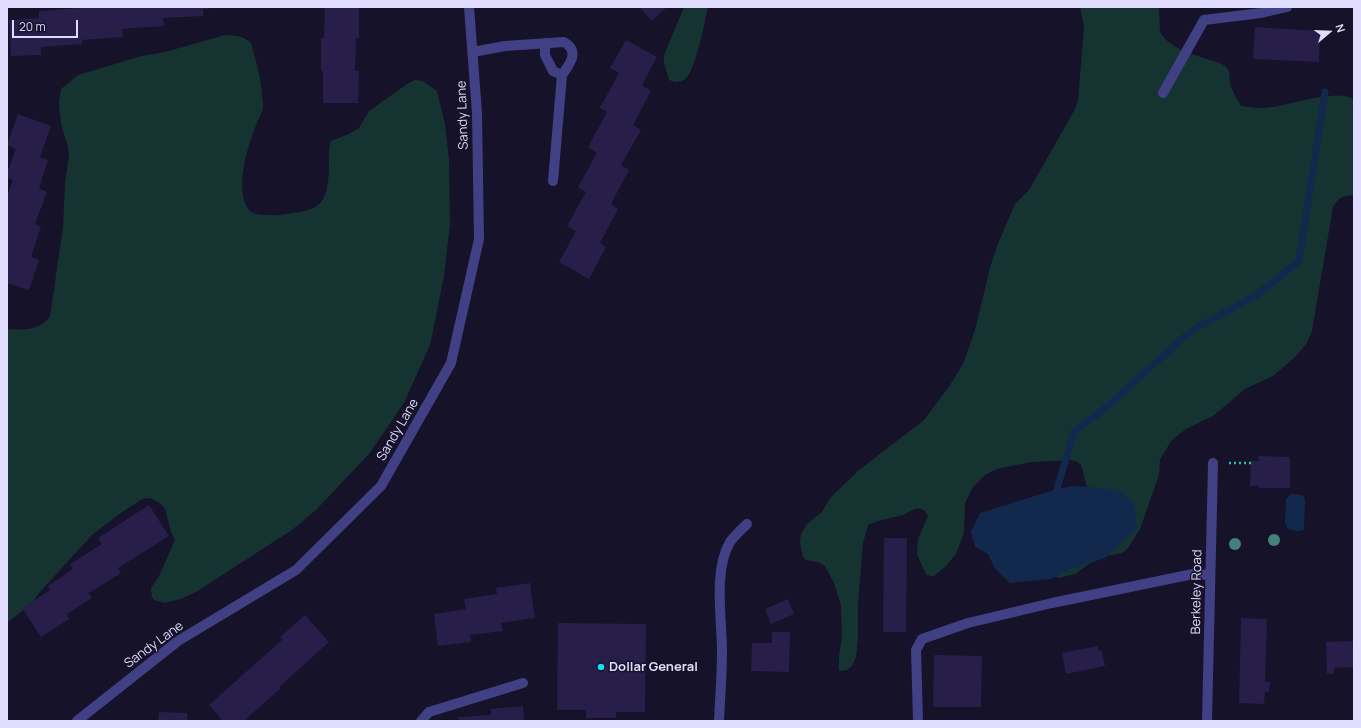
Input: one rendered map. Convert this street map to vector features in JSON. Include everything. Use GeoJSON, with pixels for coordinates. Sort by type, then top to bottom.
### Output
{"type":"FeatureCollection","features":[{"type":"Feature","properties":{"kind":"street","name":"Sandy Lane"},"geometry":{"type":"LineString","coordinates":[[76,721],[178,641],[296,570],[381,486],[451,363],[479,239],[477,113],[469,7]]}},
{"type":"Feature","properties":{"kind":"street"},"geometry":{"type":"LineString","coordinates":[[1163,93],[1204,20],[1261,13],[1288,7]]}},
{"type":"Feature","properties":{"kind":"street"},"geometry":{"type":"LineString","coordinates":[[472,52],[505,46],[545,43],[564,42],[570,45],[573,54],[571,63],[562,75],[553,180]]}},
{"type":"Feature","properties":{"kind":"street"},"geometry":{"type":"LineString","coordinates":[[545,43],[545,55],[553,71],[562,75]]}},
{"type":"Feature","properties":{"kind":"street","name":"Berkeley Road"},"geometry":{"type":"LineString","coordinates":[[1207,721],[1213,463]]}},
{"type":"Feature","properties":{"kind":"street"},"geometry":{"type":"LineString","coordinates":[[719,721],[722,651],[719,600],[722,573],[731,540],[747,524]]}},
{"type":"Feature","properties":{"kind":"street"},"geometry":{"type":"LineString","coordinates":[[918,721],[916,650],[922,638],[968,623],[1052,603],[1193,574],[1210,575]]}},
{"type":"Feature","properties":{"kind":"street"},"geometry":{"type":"LineString","coordinates":[[421,721],[429,712],[523,684]]}},
{"type":"Feature","properties":{"kind":"path"},"geometry":{"type":"LineString","coordinates":[[1227,463],[1251,463]]}},
{"type":"Feature","properties":{"kind":"green space"},"geometry":{"type":"Polygon","coordinates":[[[684,7],[708,7],[696,58],[692,68],[684,80],[674,82],[669,80],[664,63],[664,55],[684,7]]]}},
{"type":"Feature","properties":{"kind":"green space"},"geometry":{"type":"Polygon","coordinates":[[[1080,7],[1159,7],[1160,32],[1164,38],[1182,50],[1220,63],[1226,67],[1229,71],[1232,89],[1241,106],[1265,108],[1311,99],[1336,96],[1354,100],[1354,195],[1342,198],[1337,201],[1333,207],[1312,331],[1307,343],[1296,356],[1273,376],[1245,389],[1213,416],[1186,429],[1172,440],[1160,459],[1159,475],[1140,529],[1128,548],[1122,553],[1099,557],[1075,574],[1059,578],[1052,576],[1088,490],[1081,465],[1078,462],[1071,460],[1031,462],[997,469],[985,475],[973,487],[965,503],[964,533],[956,554],[945,567],[934,576],[926,574],[917,555],[918,539],[928,516],[924,510],[917,508],[903,515],[868,525],[863,543],[858,603],[858,638],[856,657],[852,666],[847,670],[841,671],[839,670],[839,657],[842,636],[841,605],[834,583],[825,566],[818,562],[806,560],[803,557],[800,542],[801,534],[807,524],[822,512],[830,498],[859,470],[924,420],[950,385],[963,364],[975,330],[997,246],[1015,204],[1029,190],[1074,111],[1078,101],[1084,27],[1080,7]]]}},
{"type":"Feature","properties":{"kind":"green space"},"geometry":{"type":"Polygon","coordinates":[[[225,35],[242,37],[251,43],[261,82],[263,108],[249,147],[243,169],[242,181],[242,192],[245,202],[249,210],[254,213],[278,215],[311,209],[318,205],[323,199],[326,191],[331,141],[349,134],[359,128],[369,111],[415,80],[423,81],[437,91],[445,124],[449,160],[450,223],[444,276],[430,345],[404,403],[369,454],[316,510],[292,530],[196,592],[181,599],[165,603],[154,600],[152,597],[151,588],[159,576],[175,540],[171,532],[165,509],[160,503],[150,498],[142,499],[93,534],[39,593],[32,603],[7,623],[7,329],[19,330],[36,327],[46,321],[50,316],[63,228],[65,183],[69,155],[60,115],[59,102],[61,89],[78,75],[142,56],[165,52],[225,35]]]}},
{"type":"Feature","properties":{"kind":"water"},"geometry":{"type":"Polygon","coordinates":[[[1073,486],[1103,488],[1120,492],[1134,502],[1137,528],[1105,558],[1070,569],[1051,579],[1010,583],[995,569],[988,554],[975,547],[971,532],[980,513],[1057,489],[1073,486]]]}},
{"type":"Feature","properties":{"kind":"water"},"geometry":{"type":"Polygon","coordinates":[[[1292,494],[1302,495],[1305,499],[1304,530],[1297,531],[1288,529],[1285,523],[1286,499],[1292,494]]]}},
{"type":"Feature","properties":{"kind":"building"},"geometry":{"type":"Polygon","coordinates":[[[80,7],[214,8],[203,9],[203,16],[163,18],[164,26],[122,29],[123,37],[82,40],[82,44],[41,47],[41,55],[11,56],[9,20],[39,18],[39,11],[80,7]]]}},
{"type":"Feature","properties":{"kind":"building"},"geometry":{"type":"Polygon","coordinates":[[[325,7],[359,7],[359,38],[356,38],[355,71],[359,71],[358,103],[323,103],[321,38],[324,38],[325,7]]]}},
{"type":"Feature","properties":{"kind":"building"},"geometry":{"type":"Polygon","coordinates":[[[639,7],[667,7],[652,21],[639,7]]]}},
{"type":"Feature","properties":{"kind":"building"},"geometry":{"type":"Polygon","coordinates":[[[1255,27],[1320,31],[1319,62],[1253,59],[1255,27]]]}},
{"type":"Feature","properties":{"kind":"building"},"geometry":{"type":"Polygon","coordinates":[[[626,40],[657,57],[642,85],[651,91],[633,125],[641,130],[621,165],[629,170],[611,204],[618,209],[600,243],[606,247],[589,279],[559,262],[576,231],[567,226],[586,192],[578,187],[597,153],[588,147],[607,112],[600,108],[619,73],[610,68],[626,40]]]}},
{"type":"Feature","properties":{"kind":"building"},"geometry":{"type":"Polygon","coordinates":[[[18,114],[51,126],[40,157],[48,160],[39,188],[47,192],[35,224],[41,226],[31,257],[39,260],[29,290],[7,283],[7,196],[13,180],[7,178],[7,173],[16,149],[7,145],[18,114]]]}},
{"type":"Feature","properties":{"kind":"building"},"geometry":{"type":"Polygon","coordinates":[[[1258,456],[1290,457],[1290,488],[1259,488],[1259,486],[1250,486],[1251,461],[1259,461],[1258,456]]]}},
{"type":"Feature","properties":{"kind":"building"},"geometry":{"type":"Polygon","coordinates":[[[149,505],[169,536],[118,568],[121,573],[89,593],[92,598],[67,614],[69,619],[41,637],[22,608],[50,590],[48,586],[73,569],[70,564],[102,544],[98,538],[149,505]]]}},
{"type":"Feature","properties":{"kind":"building"},"geometry":{"type":"Polygon","coordinates":[[[884,538],[907,538],[906,632],[883,632],[884,538]]]}},
{"type":"Feature","properties":{"kind":"building"},"geometry":{"type":"Polygon","coordinates":[[[530,583],[535,618],[501,623],[503,631],[470,635],[471,642],[438,646],[434,614],[466,609],[464,599],[497,594],[496,588],[530,583]]]}},
{"type":"Feature","properties":{"kind":"building"},"geometry":{"type":"Polygon","coordinates":[[[788,599],[794,614],[771,624],[765,609],[788,599]]]}},
{"type":"Feature","properties":{"kind":"building"},"geometry":{"type":"Polygon","coordinates":[[[305,615],[329,642],[244,721],[223,721],[209,705],[283,639],[280,637],[305,615]]]}},
{"type":"Feature","properties":{"kind":"building"},"geometry":{"type":"Polygon","coordinates":[[[1241,618],[1267,619],[1265,682],[1270,682],[1269,692],[1265,692],[1264,704],[1239,703],[1241,618]]]}},
{"type":"Feature","properties":{"kind":"building","name":"Dollar General"},"geometry":{"type":"Polygon","coordinates":[[[558,623],[646,624],[645,712],[616,712],[616,718],[586,718],[586,710],[557,710],[558,623]]]}},
{"type":"Feature","properties":{"kind":"building"},"geometry":{"type":"Polygon","coordinates":[[[772,632],[790,632],[789,672],[751,671],[752,643],[772,643],[772,632]]]}},
{"type":"Feature","properties":{"kind":"building"},"geometry":{"type":"Polygon","coordinates":[[[1354,641],[1354,667],[1334,668],[1334,674],[1327,674],[1326,642],[1354,641]]]}},
{"type":"Feature","properties":{"kind":"building"},"geometry":{"type":"Polygon","coordinates":[[[1098,646],[1099,651],[1102,651],[1105,666],[1066,674],[1062,653],[1098,646]]]}},
{"type":"Feature","properties":{"kind":"building"},"geometry":{"type":"Polygon","coordinates":[[[934,655],[982,656],[981,707],[933,707],[934,655]]]}},
{"type":"Feature","properties":{"kind":"building"},"geometry":{"type":"Polygon","coordinates":[[[523,706],[524,721],[459,721],[458,717],[491,715],[491,709],[523,706]]]}},
{"type":"Feature","properties":{"kind":"building"},"geometry":{"type":"Polygon","coordinates":[[[159,712],[187,713],[187,721],[158,721],[159,712]]]}},
{"type":"Feature","properties":{"kind":"waterway"},"geometry":{"type":"LineString","coordinates":[[1057,489],[1074,431],[1102,411],[1191,331],[1258,294],[1299,261],[1325,92]]}},
{"type":"Feature","properties":{"kind":"place","name":"Dollar General"},"geometry":{"type":"Point","coordinates":[601,667]}}]}
